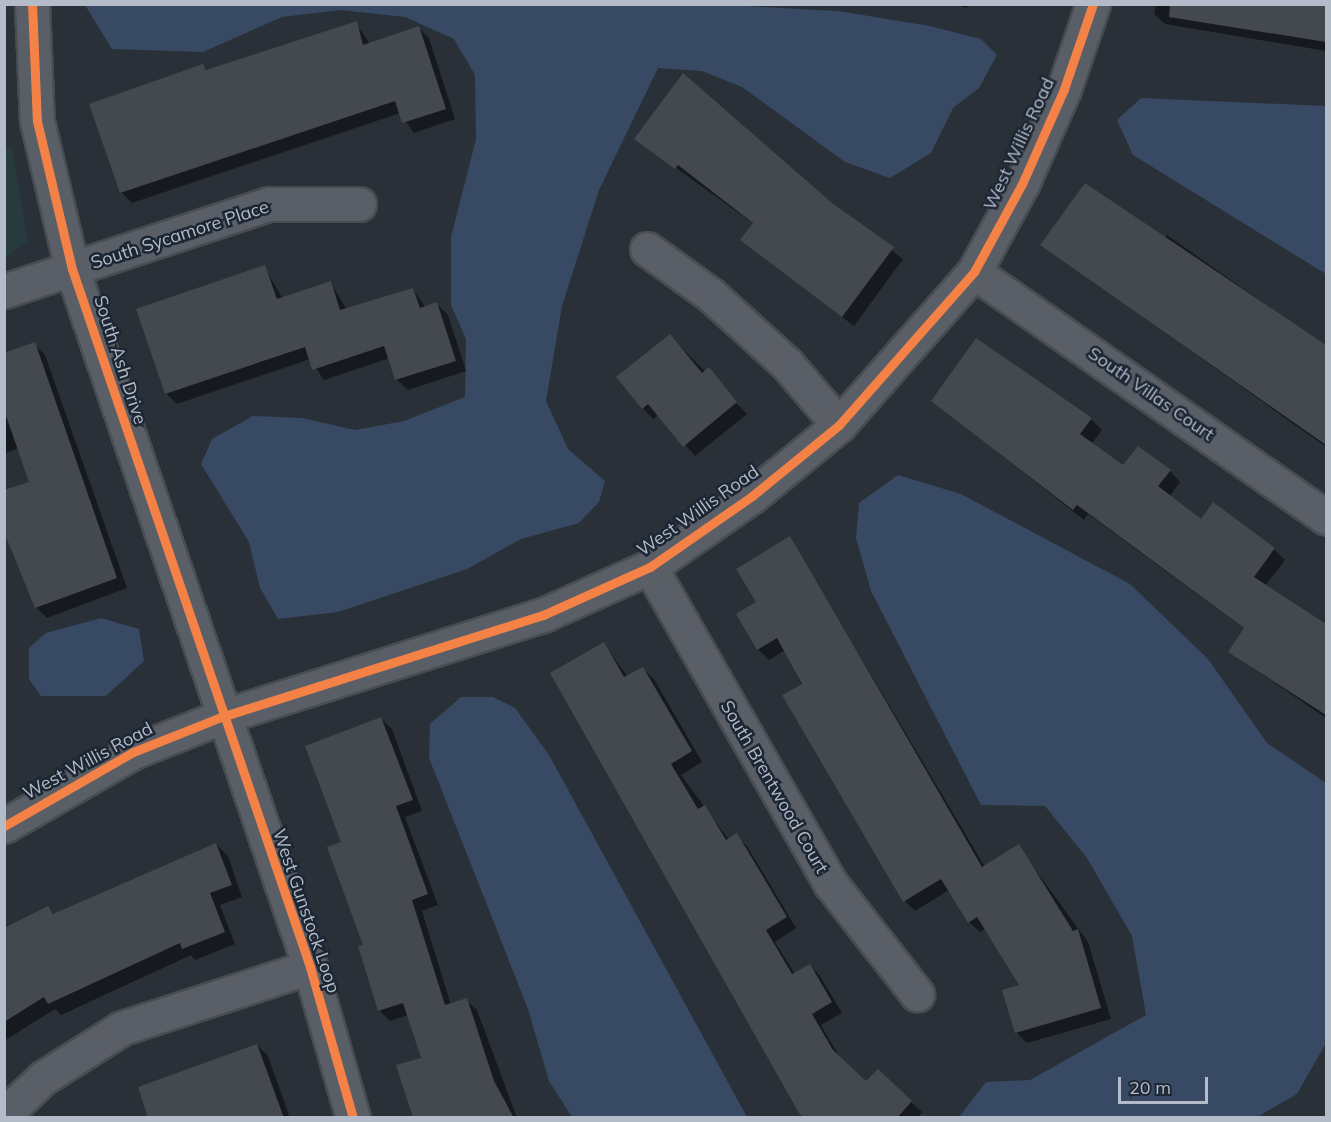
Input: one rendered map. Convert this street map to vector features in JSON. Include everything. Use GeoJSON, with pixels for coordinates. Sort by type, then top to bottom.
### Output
{"type":"FeatureCollection","features":[{"type":"Feature","properties":{"kind":"street","name":"South Ash Drive"},"geometry":{"type":"LineString","coordinates":[[32,4],[37,122],[72,269],[221,717]]}},
{"type":"Feature","properties":{"kind":"street","name":"West Willis Road"},"geometry":{"type":"LineString","coordinates":[[4,826],[133,752],[221,717],[543,615],[650,567],[752,496],[839,425],[974,272],[1045,131],[1093,4]]}},
{"type":"Feature","properties":{"kind":"street","name":"South Sycamore Place"},"geometry":{"type":"LineString","coordinates":[[4,291],[269,204],[359,204]]}},
{"type":"Feature","properties":{"kind":"street"},"geometry":{"type":"LineString","coordinates":[[647,249],[720,302],[787,364],[839,425]]}},
{"type":"Feature","properties":{"kind":"street","name":"South Villas Court"},"geometry":{"type":"LineString","coordinates":[[974,272],[1326,518]]}},
{"type":"Feature","properties":{"kind":"street","name":"South Brentwood Court"},"geometry":{"type":"LineString","coordinates":[[650,567],[831,884],[917,994]]}},
{"type":"Feature","properties":{"kind":"street","name":"West Gunstock Loop"},"geometry":{"type":"LineString","coordinates":[[221,717],[310,968],[353,1118]]}},
{"type":"Feature","properties":{"kind":"street"},"geometry":{"type":"LineString","coordinates":[[4,1115],[43,1078],[122,1028],[310,968]]}},
{"type":"Feature","properties":{"kind":"green space"},"geometry":{"type":"Polygon","coordinates":[[[4,147],[12,149],[28,241],[5,258],[4,147]]]}},
{"type":"Feature","properties":{"kind":"water"},"geometry":{"type":"Polygon","coordinates":[[[85,5],[726,5],[838,11],[930,26],[981,39],[997,55],[979,88],[953,108],[931,153],[890,178],[845,162],[742,87],[702,71],[658,68],[599,190],[562,306],[546,401],[568,449],[605,481],[599,502],[579,523],[521,539],[467,569],[338,612],[278,619],[260,588],[249,542],[201,464],[212,439],[253,416],[302,418],[355,430],[404,421],[465,397],[466,339],[451,305],[451,237],[476,139],[475,75],[454,39],[405,17],[340,10],[282,17],[203,52],[112,49],[85,5]]]}},
{"type":"Feature","properties":{"kind":"water"},"geometry":{"type":"Polygon","coordinates":[[[1141,98],[1326,106],[1326,274],[1133,155],[1117,120],[1141,98]]]}},
{"type":"Feature","properties":{"kind":"water"},"geometry":{"type":"Polygon","coordinates":[[[898,475],[961,494],[1130,584],[1208,659],[1267,743],[1326,783],[1326,1043],[1297,1094],[1257,1117],[959,1117],[986,1082],[1030,1080],[1146,1015],[1132,936],[1087,858],[1045,806],[981,805],[871,591],[856,538],[859,503],[898,475]]]}},
{"type":"Feature","properties":{"kind":"water"},"geometry":{"type":"Polygon","coordinates":[[[101,618],[139,629],[144,661],[106,696],[41,696],[29,679],[29,648],[46,633],[101,618]]]}},
{"type":"Feature","properties":{"kind":"water"},"geometry":{"type":"Polygon","coordinates":[[[461,697],[493,697],[515,708],[549,755],[747,1117],[572,1117],[549,1081],[528,1009],[429,758],[430,724],[461,697]]]}},
{"type":"Feature","properties":{"kind":"building"},"geometry":{"type":"Polygon","coordinates":[[[1170,4],[1326,4],[1326,42],[1169,17],[1170,4]]]}},
{"type":"Feature","properties":{"kind":"building"},"geometry":{"type":"Polygon","coordinates":[[[357,21],[363,45],[419,26],[446,109],[402,123],[395,101],[120,193],[89,104],[203,64],[206,70],[357,21]]]}},
{"type":"Feature","properties":{"kind":"building"},"geometry":{"type":"Polygon","coordinates":[[[683,73],[832,203],[894,247],[842,317],[740,240],[753,223],[678,165],[675,169],[634,139],[683,73]]]}},
{"type":"Feature","properties":{"kind":"building"},"geometry":{"type":"Polygon","coordinates":[[[1085,183],[1326,345],[1326,445],[1040,245],[1085,183]]]}},
{"type":"Feature","properties":{"kind":"building"},"geometry":{"type":"Polygon","coordinates":[[[265,265],[277,299],[331,281],[340,310],[413,288],[420,308],[437,302],[456,361],[395,380],[384,346],[312,370],[305,347],[165,394],[136,309],[265,265]]]}},
{"type":"Feature","properties":{"kind":"building"},"geometry":{"type":"Polygon","coordinates":[[[670,334],[702,373],[709,367],[737,402],[683,447],[648,404],[642,409],[616,377],[670,334]]]}},
{"type":"Feature","properties":{"kind":"building"},"geometry":{"type":"Polygon","coordinates":[[[976,338],[1092,418],[1080,434],[1123,465],[1138,446],[1171,470],[1158,486],[1201,519],[1213,502],[1275,548],[1254,577],[1326,624],[1326,715],[1228,652],[1244,628],[1077,505],[1073,510],[931,401],[976,338]]]}},
{"type":"Feature","properties":{"kind":"building"},"geometry":{"type":"Polygon","coordinates":[[[35,342],[117,578],[35,608],[4,532],[4,490],[29,482],[4,410],[4,353],[35,342]]]}},
{"type":"Feature","properties":{"kind":"building"},"geometry":{"type":"Polygon","coordinates":[[[790,536],[982,867],[1019,844],[1073,931],[1078,929],[1101,1008],[1015,1033],[1002,990],[1019,985],[977,917],[968,923],[941,879],[903,902],[782,695],[802,684],[777,638],[757,650],[736,614],[756,602],[736,569],[790,536]]]}},
{"type":"Feature","properties":{"kind":"building"},"geometry":{"type":"Polygon","coordinates":[[[604,642],[624,677],[643,667],[692,751],[671,764],[698,809],[705,805],[726,840],[737,833],[787,917],[766,930],[792,974],[810,964],[832,1002],[812,1014],[833,1050],[866,1081],[878,1069],[912,1101],[897,1118],[804,1118],[799,1113],[550,673],[604,642]]]}},
{"type":"Feature","properties":{"kind":"building"},"geometry":{"type":"Polygon","coordinates":[[[381,717],[413,800],[396,806],[428,894],[412,900],[445,1005],[467,998],[494,1081],[514,1118],[413,1118],[396,1065],[421,1058],[403,1003],[378,1011],[358,946],[363,945],[327,847],[341,842],[305,746],[381,717]]]}},
{"type":"Feature","properties":{"kind":"building"},"geometry":{"type":"Polygon","coordinates":[[[216,843],[232,885],[210,893],[225,932],[182,949],[180,943],[48,1004],[44,997],[4,1022],[4,928],[48,906],[53,914],[216,843]]]}},
{"type":"Feature","properties":{"kind":"building"},"geometry":{"type":"Polygon","coordinates":[[[257,1044],[284,1118],[148,1118],[138,1087],[257,1044]]]}},
{"type":"Feature","properties":{"kind":"cycle path"},"geometry":{"type":"LineString","coordinates":[[32,4],[37,121],[72,269],[310,967],[353,1118]]}},
{"type":"Feature","properties":{"kind":"cycle path"},"geometry":{"type":"LineString","coordinates":[[4,826],[133,752],[221,717],[543,615],[650,567],[752,496],[839,425],[974,272],[1022,184],[1064,89],[1093,4]]}}]}
